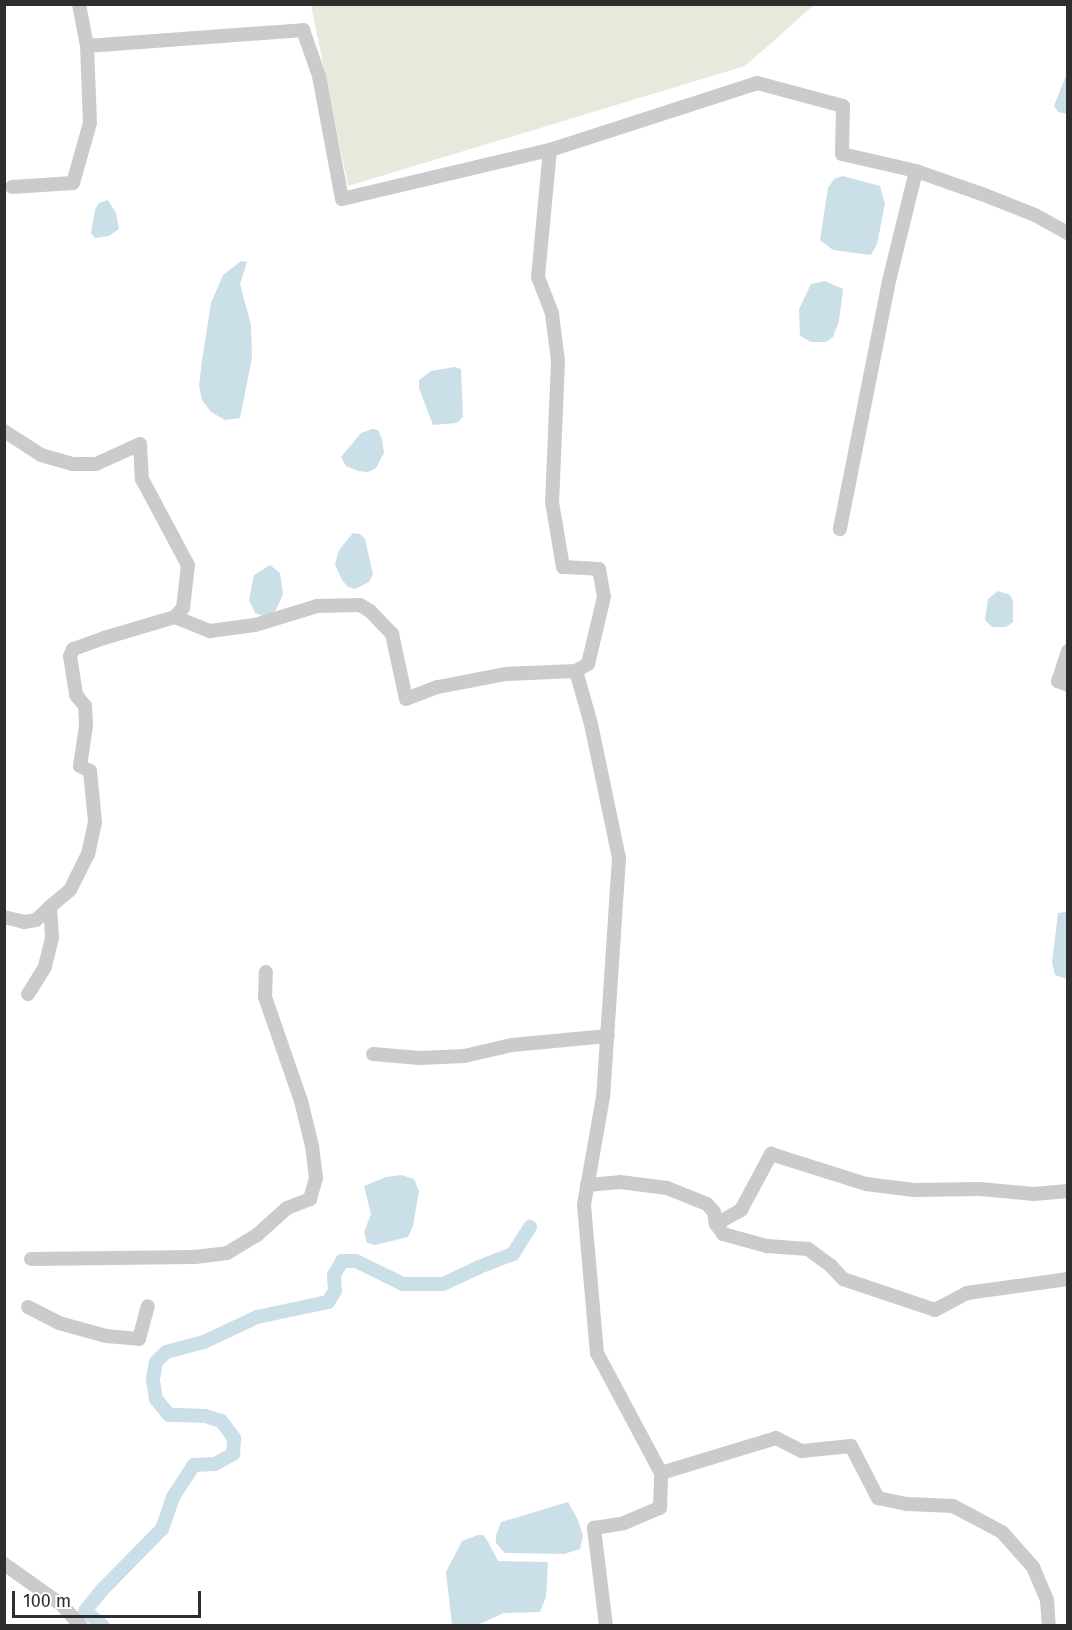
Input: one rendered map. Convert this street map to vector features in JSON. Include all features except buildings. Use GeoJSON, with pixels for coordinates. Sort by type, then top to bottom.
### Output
{"type":"FeatureCollection","features":[{"type":"Feature","properties":{"kind":"street"},"geometry":{"type":"LineString","coordinates":[[12,187],[73,183],[90,123],[87,46],[79,4]]}},
{"type":"Feature","properties":{"kind":"street"},"geometry":{"type":"LineString","coordinates":[[87,46],[303,30],[319,76],[342,199],[549,150],[757,83],[843,106],[842,154],[916,171],[993,198],[1068,233]]}},
{"type":"Feature","properties":{"kind":"street"},"geometry":{"type":"LineString","coordinates":[[175,617],[210,631],[255,625],[317,606],[360,605],[382,621],[392,634],[406,699],[438,687],[505,674],[576,670],[588,664],[604,597],[599,569],[563,567],[552,502],[558,361],[552,314],[538,277],[549,150]]}},
{"type":"Feature","properties":{"kind":"street"},"geometry":{"type":"LineString","coordinates":[[840,529],[889,281],[916,171]]}},
{"type":"Feature","properties":{"kind":"street"},"geometry":{"type":"LineString","coordinates":[[4,431],[41,455],[72,464],[96,464],[140,444],[142,479],[188,565],[183,608],[175,617],[73,649],[70,656],[76,695],[85,706],[86,726],[80,766],[90,771],[95,822],[88,854],[70,890],[36,920],[24,922],[4,918]]}},
{"type":"Feature","properties":{"kind":"street"},"geometry":{"type":"LineString","coordinates":[[1068,651],[1058,681],[1068,685]]}},
{"type":"Feature","properties":{"kind":"street"},"geometry":{"type":"LineString","coordinates":[[576,670],[591,724],[619,858],[603,1097],[584,1205],[597,1353],[661,1473],[660,1508],[624,1523],[594,1528],[609,1625]]}},
{"type":"Feature","properties":{"kind":"street"},"geometry":{"type":"LineString","coordinates":[[28,994],[45,967],[51,938],[50,907]]}},
{"type":"Feature","properties":{"kind":"street"},"geometry":{"type":"LineString","coordinates":[[31,1259],[195,1257],[227,1253],[257,1235],[287,1208],[310,1199],[316,1178],[312,1146],[302,1101],[266,998],[266,972]]}},
{"type":"Feature","properties":{"kind":"street"},"geometry":{"type":"LineString","coordinates":[[373,1054],[420,1058],[464,1056],[512,1045],[608,1036]]}},
{"type":"Feature","properties":{"kind":"street"},"geometry":{"type":"LineString","coordinates":[[716,1224],[741,1210],[771,1154],[866,1184],[914,1190],[980,1189],[1034,1194],[1068,1191]]}},
{"type":"Feature","properties":{"kind":"street"},"geometry":{"type":"LineString","coordinates":[[587,1185],[620,1182],[667,1188],[707,1204],[714,1212],[716,1224],[723,1234],[767,1245],[808,1250],[831,1266],[843,1279],[935,1310],[967,1293],[1068,1279]]}},
{"type":"Feature","properties":{"kind":"street"},"geometry":{"type":"LineString","coordinates":[[28,1307],[59,1323],[106,1336],[139,1339],[148,1306]]}},
{"type":"Feature","properties":{"kind":"street"},"geometry":{"type":"LineString","coordinates":[[661,1473],[776,1438],[802,1451],[851,1446],[878,1498],[907,1504],[953,1506],[1002,1532],[1033,1567],[1047,1600],[1049,1626]]}},
{"type":"Feature","properties":{"kind":"street"},"geometry":{"type":"LineString","coordinates":[[4,1564],[62,1605],[81,1626]]}},
{"type":"Feature","properties":{"kind":"shaded area"},"geometry":{"type":"Polygon","coordinates":[[[311,5],[814,5],[745,66],[348,186],[311,5]]]}},
{"type":"Feature","properties":{"kind":"water"},"geometry":{"type":"Polygon","coordinates":[[[1067,73],[1067,114],[1058,112],[1054,106],[1067,73]]]}},
{"type":"Feature","properties":{"kind":"water"},"geometry":{"type":"Polygon","coordinates":[[[843,176],[880,186],[885,204],[877,244],[871,255],[833,250],[820,240],[828,188],[834,179],[843,176]]]}},
{"type":"Feature","properties":{"kind":"water"},"geometry":{"type":"Polygon","coordinates":[[[108,200],[116,213],[119,229],[109,236],[95,238],[91,233],[95,210],[99,203],[108,200]]]}},
{"type":"Feature","properties":{"kind":"water"},"geometry":{"type":"Polygon","coordinates":[[[241,261],[247,262],[240,284],[251,325],[252,358],[240,418],[225,420],[211,412],[202,400],[199,386],[211,303],[223,275],[241,261]]]}},
{"type":"Feature","properties":{"kind":"water"},"geometry":{"type":"Polygon","coordinates":[[[825,281],[843,289],[839,321],[833,337],[826,342],[811,342],[800,336],[799,309],[811,284],[825,281]]]}},
{"type":"Feature","properties":{"kind":"water"},"geometry":{"type":"Polygon","coordinates":[[[454,367],[461,369],[463,417],[457,423],[433,425],[419,388],[419,380],[431,371],[454,367]]]}},
{"type":"Feature","properties":{"kind":"water"},"geometry":{"type":"Polygon","coordinates":[[[372,429],[378,430],[384,453],[376,468],[368,472],[346,466],[341,457],[361,433],[372,429]]]}},
{"type":"Feature","properties":{"kind":"water"},"geometry":{"type":"Polygon","coordinates":[[[353,533],[360,534],[365,539],[373,574],[369,582],[355,589],[348,587],[342,580],[335,564],[339,550],[353,533]]]}},
{"type":"Feature","properties":{"kind":"water"},"geometry":{"type":"Polygon","coordinates":[[[270,565],[280,573],[283,594],[276,610],[266,617],[255,613],[249,600],[254,575],[270,565]]]}},
{"type":"Feature","properties":{"kind":"water"},"geometry":{"type":"Polygon","coordinates":[[[998,591],[1010,595],[1013,601],[1013,622],[1006,627],[992,627],[985,620],[988,599],[998,591]]]}},
{"type":"Feature","properties":{"kind":"water"},"geometry":{"type":"Polygon","coordinates":[[[1068,912],[1067,979],[1055,975],[1052,962],[1058,913],[1068,912]]]}},
{"type":"Feature","properties":{"kind":"water"},"geometry":{"type":"Polygon","coordinates":[[[401,1175],[414,1179],[419,1191],[413,1226],[408,1237],[375,1245],[367,1243],[364,1232],[371,1214],[364,1186],[386,1177],[401,1175]]]}},
{"type":"Feature","properties":{"kind":"water"},"geometry":{"type":"Polygon","coordinates":[[[568,1502],[578,1520],[583,1536],[580,1549],[564,1554],[505,1553],[496,1543],[496,1535],[501,1522],[568,1502]]]}},
{"type":"Feature","properties":{"kind":"water"},"geometry":{"type":"Polygon","coordinates":[[[483,1535],[487,1540],[498,1561],[548,1562],[546,1597],[540,1612],[504,1613],[477,1625],[452,1625],[446,1572],[462,1541],[483,1535]]]}},
{"type":"Feature","properties":{"kind":"waterway"},"geometry":{"type":"LineString","coordinates":[[103,1626],[85,1611],[101,1591],[162,1529],[173,1497],[194,1465],[215,1464],[233,1454],[234,1438],[221,1421],[206,1416],[169,1415],[156,1399],[153,1379],[156,1362],[166,1352],[204,1342],[257,1317],[328,1302],[335,1291],[334,1275],[342,1261],[356,1261],[403,1284],[443,1284],[513,1254],[530,1227]]}}]}
